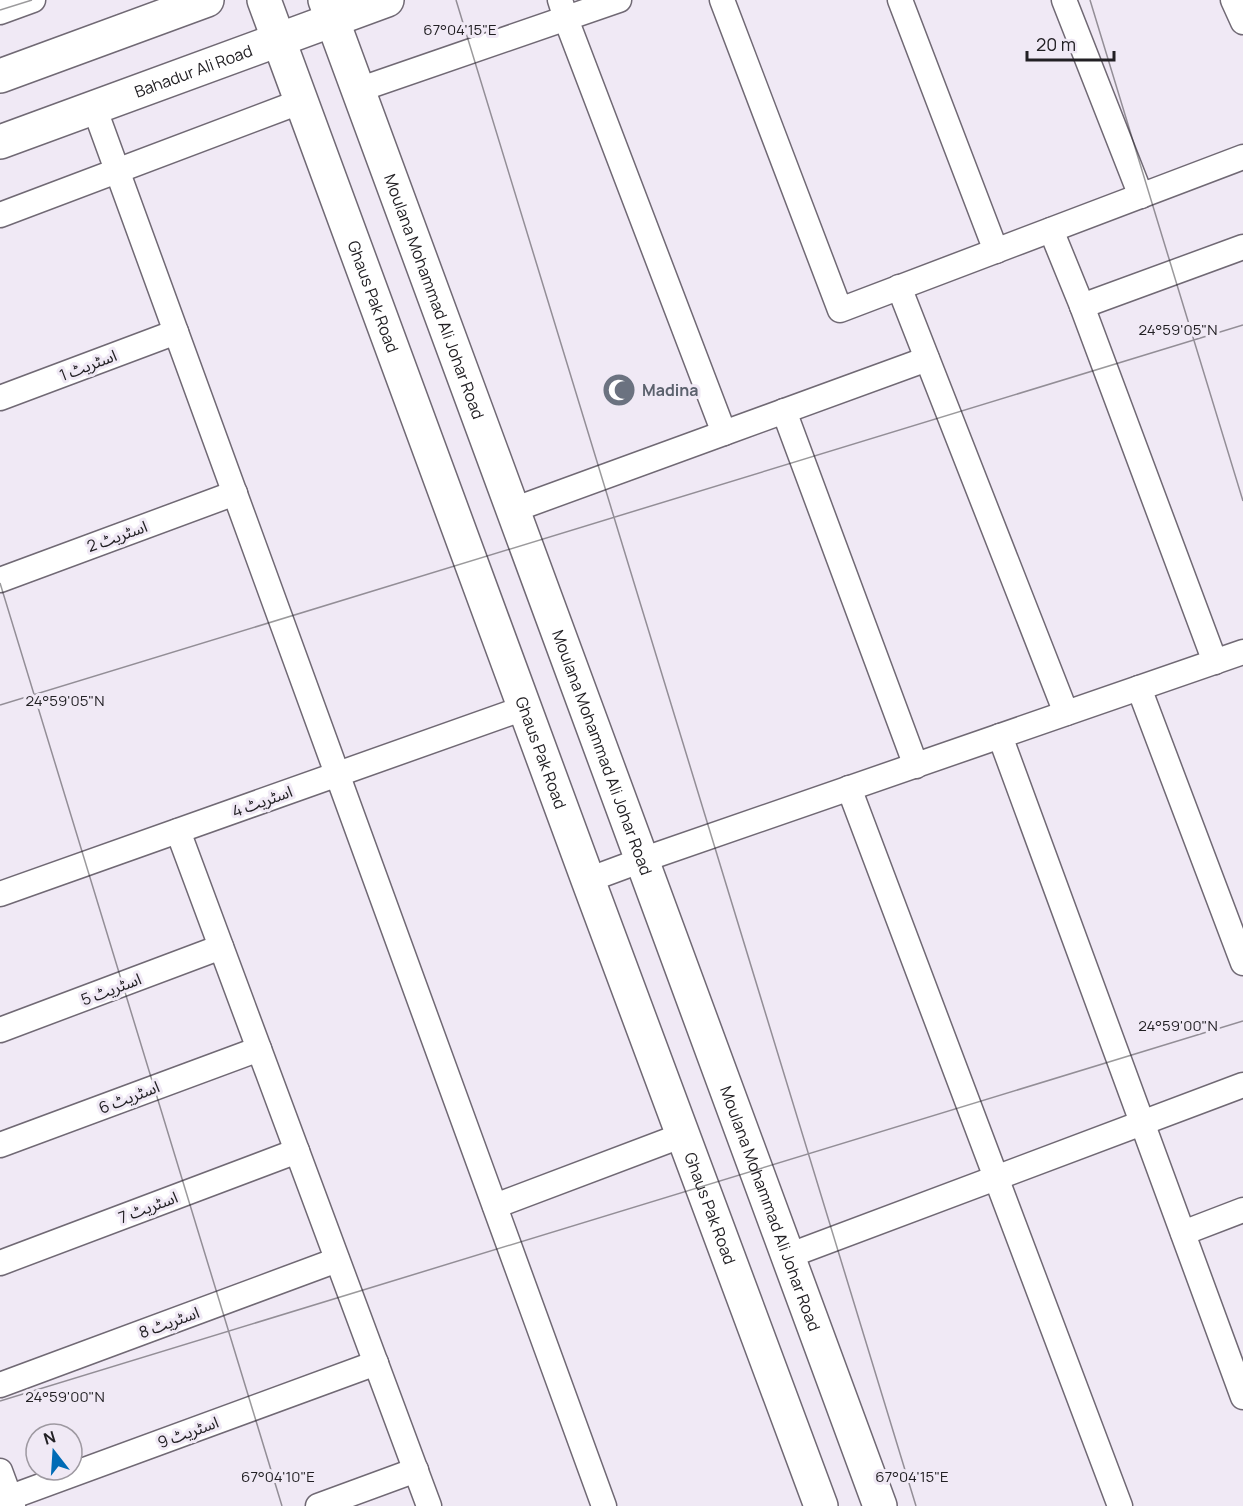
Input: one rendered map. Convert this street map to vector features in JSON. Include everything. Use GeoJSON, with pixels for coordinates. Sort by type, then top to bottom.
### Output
{"type":"FeatureCollection","features":[{"type":"Feature","properties":{"kind":"main road"},"geometry":{"type":"LineString","coordinates":[[0,76],[207,0]]}},
{"type":"Feature","properties":{"kind":"main road","name":"Ghaus Pak Road"},"geometry":{"type":"LineString","coordinates":[[264,0],[821,1506]]}},
{"type":"Feature","properties":{"kind":"main road","name":"Bahadur Ali Road"},"geometry":{"type":"LineString","coordinates":[[0,142],[278,40],[328,10],[387,0]]}},
{"type":"Feature","properties":{"kind":"main road","name":"Moulana Mohammad Ali Johar Road"},"geometry":{"type":"LineString","coordinates":[[328,10],[880,1506]]}},
{"type":"Feature","properties":{"kind":"street"},"geometry":{"type":"LineString","coordinates":[[0,12],[33,0]]}},
{"type":"Feature","properties":{"kind":"street"},"geometry":{"type":"LineString","coordinates":[[358,90],[563,10],[619,0]]}},
{"type":"Feature","properties":{"kind":"street"},"geometry":{"type":"LineString","coordinates":[[722,0],[840,310],[1243,157]]}},
{"type":"Feature","properties":{"kind":"street"},"geometry":{"type":"LineString","coordinates":[[900,0],[996,251]]}},
{"type":"Feature","properties":{"kind":"street"},"geometry":{"type":"LineString","coordinates":[[1064,0],[1141,196]]}},
{"type":"Feature","properties":{"kind":"street"},"geometry":{"type":"LineString","coordinates":[[1233,0],[1243,22]]}},
{"type":"Feature","properties":{"kind":"street"},"geometry":{"type":"LineString","coordinates":[[563,10],[724,433]]}},
{"type":"Feature","properties":{"kind":"street"},"geometry":{"type":"LineString","coordinates":[[0,214],[302,101]]}},
{"type":"Feature","properties":{"kind":"street"},"geometry":{"type":"LineString","coordinates":[[94,107],[604,1506]]}},
{"type":"Feature","properties":{"kind":"street"},"geometry":{"type":"LineString","coordinates":[[1051,230],[1082,306],[1215,662]]}},
{"type":"Feature","properties":{"kind":"street"},"geometry":{"type":"LineString","coordinates":[[1082,306],[1243,247]]}},
{"type":"Feature","properties":{"kind":"street"},"geometry":{"type":"LineString","coordinates":[[900,287],[1066,713]]}},
{"type":"Feature","properties":{"kind":"street","name":"اسٹریٹ 1"},"geometry":{"type":"LineString","coordinates":[[0,398],[176,332]]}},
{"type":"Feature","properties":{"kind":"street"},"geometry":{"type":"LineString","coordinates":[[513,510],[927,359]]}},
{"type":"Feature","properties":{"kind":"street"},"geometry":{"type":"LineString","coordinates":[[784,411],[916,765]]}},
{"type":"Feature","properties":{"kind":"street","name":"اسٹریٹ 2"},"geometry":{"type":"LineString","coordinates":[[0,580],[235,492]]}},
{"type":"Feature","properties":{"kind":"street"},"geometry":{"type":"LineString","coordinates":[[588,880],[1243,652]]}},
{"type":"Feature","properties":{"kind":"street"},"geometry":{"type":"LineString","coordinates":[[1139,688],[1243,963]]}},
{"type":"Feature","properties":{"kind":"street","name":"اسٹریٹ 4"},"geometry":{"type":"LineString","coordinates":[[0,894],[524,708]]}},
{"type":"Feature","properties":{"kind":"street"},"geometry":{"type":"LineString","coordinates":[[1000,736],[1243,1397]]}},
{"type":"Feature","properties":{"kind":"street"},"geometry":{"type":"LineString","coordinates":[[849,789],[1120,1506]]}},
{"type":"Feature","properties":{"kind":"street"},"geometry":{"type":"LineString","coordinates":[[178,831],[429,1506]]}},
{"type":"Feature","properties":{"kind":"street","name":"اسٹریٹ 5"},"geometry":{"type":"LineString","coordinates":[[0,1030],[221,947]]}},
{"type":"Feature","properties":{"kind":"street","name":"اسٹریٹ 6"},"geometry":{"type":"LineString","coordinates":[[0,1145],[259,1049]]}},
{"type":"Feature","properties":{"kind":"street"},"geometry":{"type":"LineString","coordinates":[[788,1256],[1243,1085]]}},
{"type":"Feature","properties":{"kind":"street"},"geometry":{"type":"LineString","coordinates":[[495,1206],[682,1135]]}},
{"type":"Feature","properties":{"kind":"street","name":"اسٹریٹ 7"},"geometry":{"type":"LineString","coordinates":[[0,1263],[297,1151]]}},
{"type":"Feature","properties":{"kind":"street"},"geometry":{"type":"LineString","coordinates":[[1183,1233],[1243,1210]]}},
{"type":"Feature","properties":{"kind":"street","name":"اسٹریٹ 8"},"geometry":{"type":"LineString","coordinates":[[0,1385],[337,1260]]}},
{"type":"Feature","properties":{"kind":"street","name":"اسٹریٹ 9"},"geometry":{"type":"LineString","coordinates":[[8,1502],[376,1363]]}},
{"type":"Feature","properties":{"kind":"street"},"geometry":{"type":"LineString","coordinates":[[318,1506],[416,1470]]}},
{"type":"Feature","properties":{"kind":"street"},"geometry":{"type":"LineString","coordinates":[[0,1471],[8,1502]]}},
{"type":"Feature","properties":{"kind":"place","name":"Madina"},"geometry":{"type":"Point","coordinates":[619,390]}}]}
